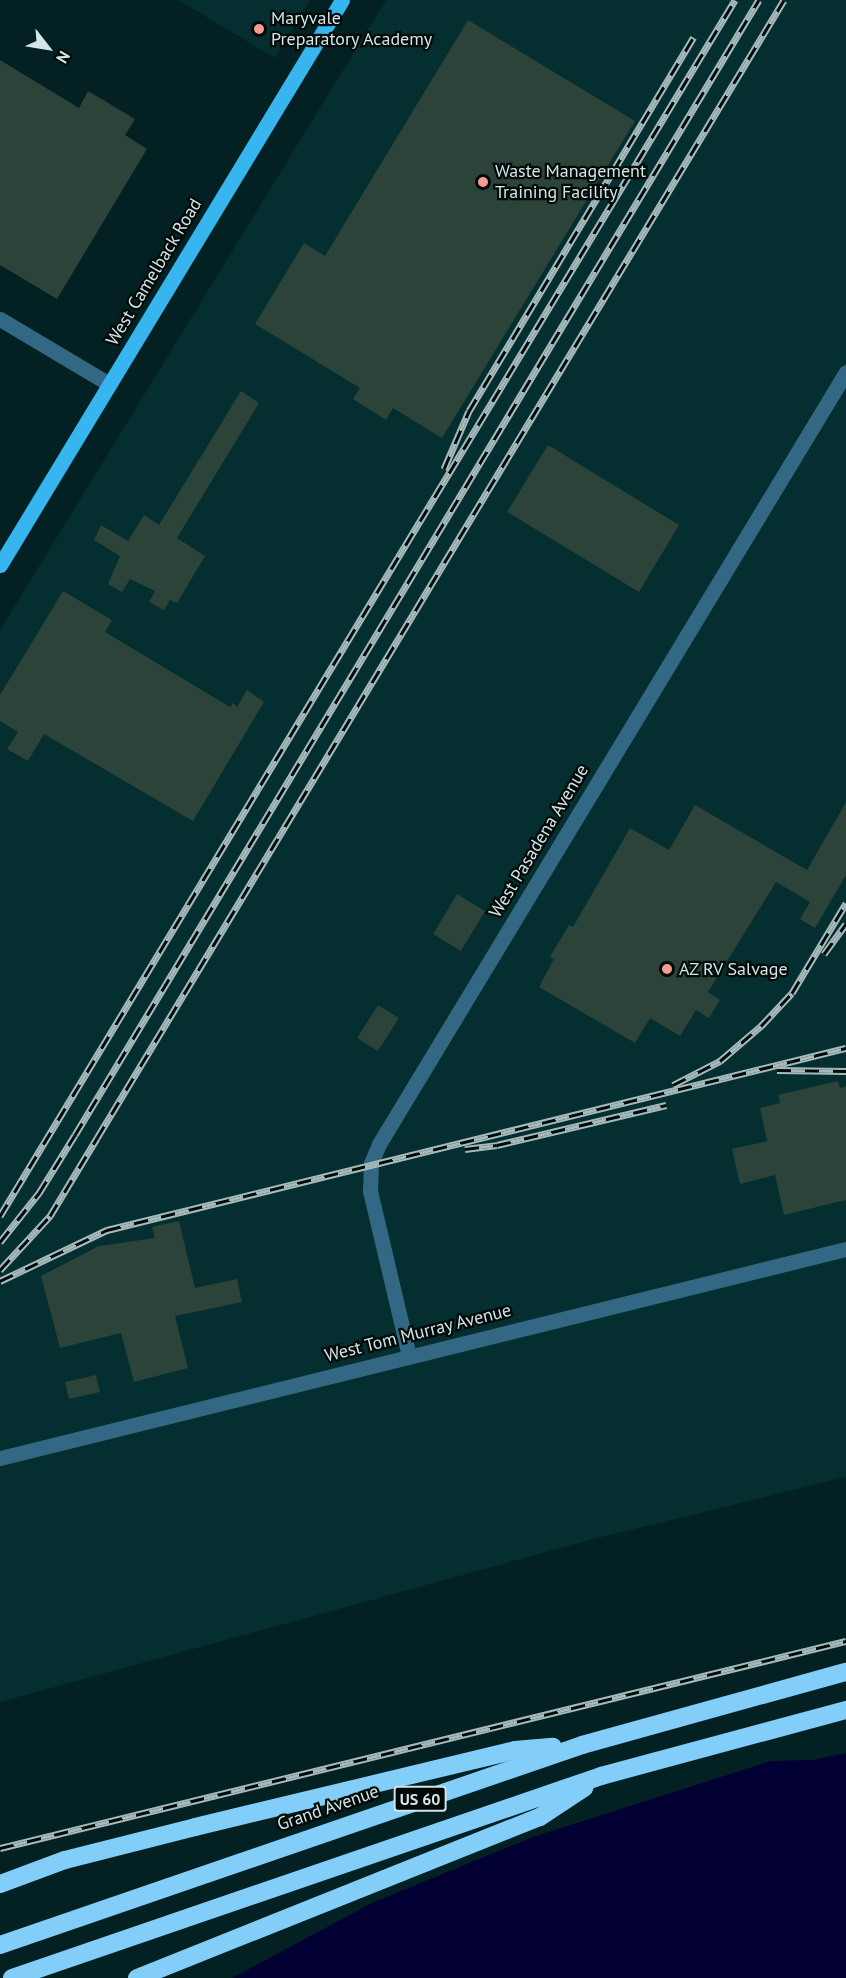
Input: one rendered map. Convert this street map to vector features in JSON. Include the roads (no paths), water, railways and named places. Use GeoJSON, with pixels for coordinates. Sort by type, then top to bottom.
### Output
{"type":"FeatureCollection","features":[{"type":"Feature","properties":{"kind":"highway","name":"Grand Avenue"},"geometry":{"type":"LineString","coordinates":[[0,1945],[582,1745],[846,1672]]}},
{"type":"Feature","properties":{"kind":"highway","name":"US 60"},"geometry":{"type":"LineString","coordinates":[[12,1978],[601,1776],[713,1743],[846,1710]]}},
{"type":"Feature","properties":{"kind":"highway"},"geometry":{"type":"LineString","coordinates":[[0,1884],[66,1860],[515,1750],[582,1745]]}},
{"type":"Feature","properties":{"kind":"highway"},"geometry":{"type":"LineString","coordinates":[[136,1978],[540,1817],[601,1776]]}},
{"type":"Feature","properties":{"kind":"main road","name":"West Camelback Road"},"geometry":{"type":"LineString","coordinates":[[0,565],[342,0]]}},
{"type":"Feature","properties":{"kind":"street"},"geometry":{"type":"LineString","coordinates":[[0,319],[109,384]]}},
{"type":"Feature","properties":{"kind":"street","name":"West Pasadena Avenue"},"geometry":{"type":"LineString","coordinates":[[409,1356],[370,1191],[371,1163],[379,1144],[846,372]]}},
{"type":"Feature","properties":{"kind":"street","name":"West Tom Murray Avenue"},"geometry":{"type":"LineString","coordinates":[[0,1458],[846,1249]]}},
{"type":"Feature","properties":{"kind":"railway"},"geometry":{"type":"LineString","coordinates":[[0,1216],[735,0]]}},
{"type":"Feature","properties":{"kind":"railway"},"geometry":{"type":"LineString","coordinates":[[0,1242],[39,1193],[75,1135],[759,0]]}},
{"type":"Feature","properties":{"kind":"railway"},"geometry":{"type":"LineString","coordinates":[[0,1270],[50,1216],[784,0]]}},
{"type":"Feature","properties":{"kind":"railway"},"geometry":{"type":"LineString","coordinates":[[444,469],[469,411],[694,37]]}},
{"type":"Feature","properties":{"kind":"railway"},"geometry":{"type":"LineString","coordinates":[[673,1085],[720,1061],[761,1026],[792,993],[846,903]]}},
{"type":"Feature","properties":{"kind":"railway"},"geometry":{"type":"LineString","coordinates":[[824,954],[846,924]]}},
{"type":"Feature","properties":{"kind":"railway"},"geometry":{"type":"LineString","coordinates":[[0,1281],[107,1230],[846,1048]]}},
{"type":"Feature","properties":{"kind":"railway"},"geometry":{"type":"LineString","coordinates":[[777,1070],[846,1071]]}},
{"type":"Feature","properties":{"kind":"railway"},"geometry":{"type":"LineString","coordinates":[[465,1149],[497,1145],[666,1105]]}},
{"type":"Feature","properties":{"kind":"railway"},"geometry":{"type":"LineString","coordinates":[[0,1848],[846,1641]]}},
{"type":"Feature","properties":{"kind":"place","name":"Maryvale Preparatory Academy"},"geometry":{"type":"Point","coordinates":[259,29]}},
{"type":"Feature","properties":{"kind":"place","name":"Waste Management Training Facility"},"geometry":{"type":"Point","coordinates":[483,182]}},
{"type":"Feature","properties":{"kind":"place","name":"AZ RV Salvage"},"geometry":{"type":"Point","coordinates":[667,969]}}]}
